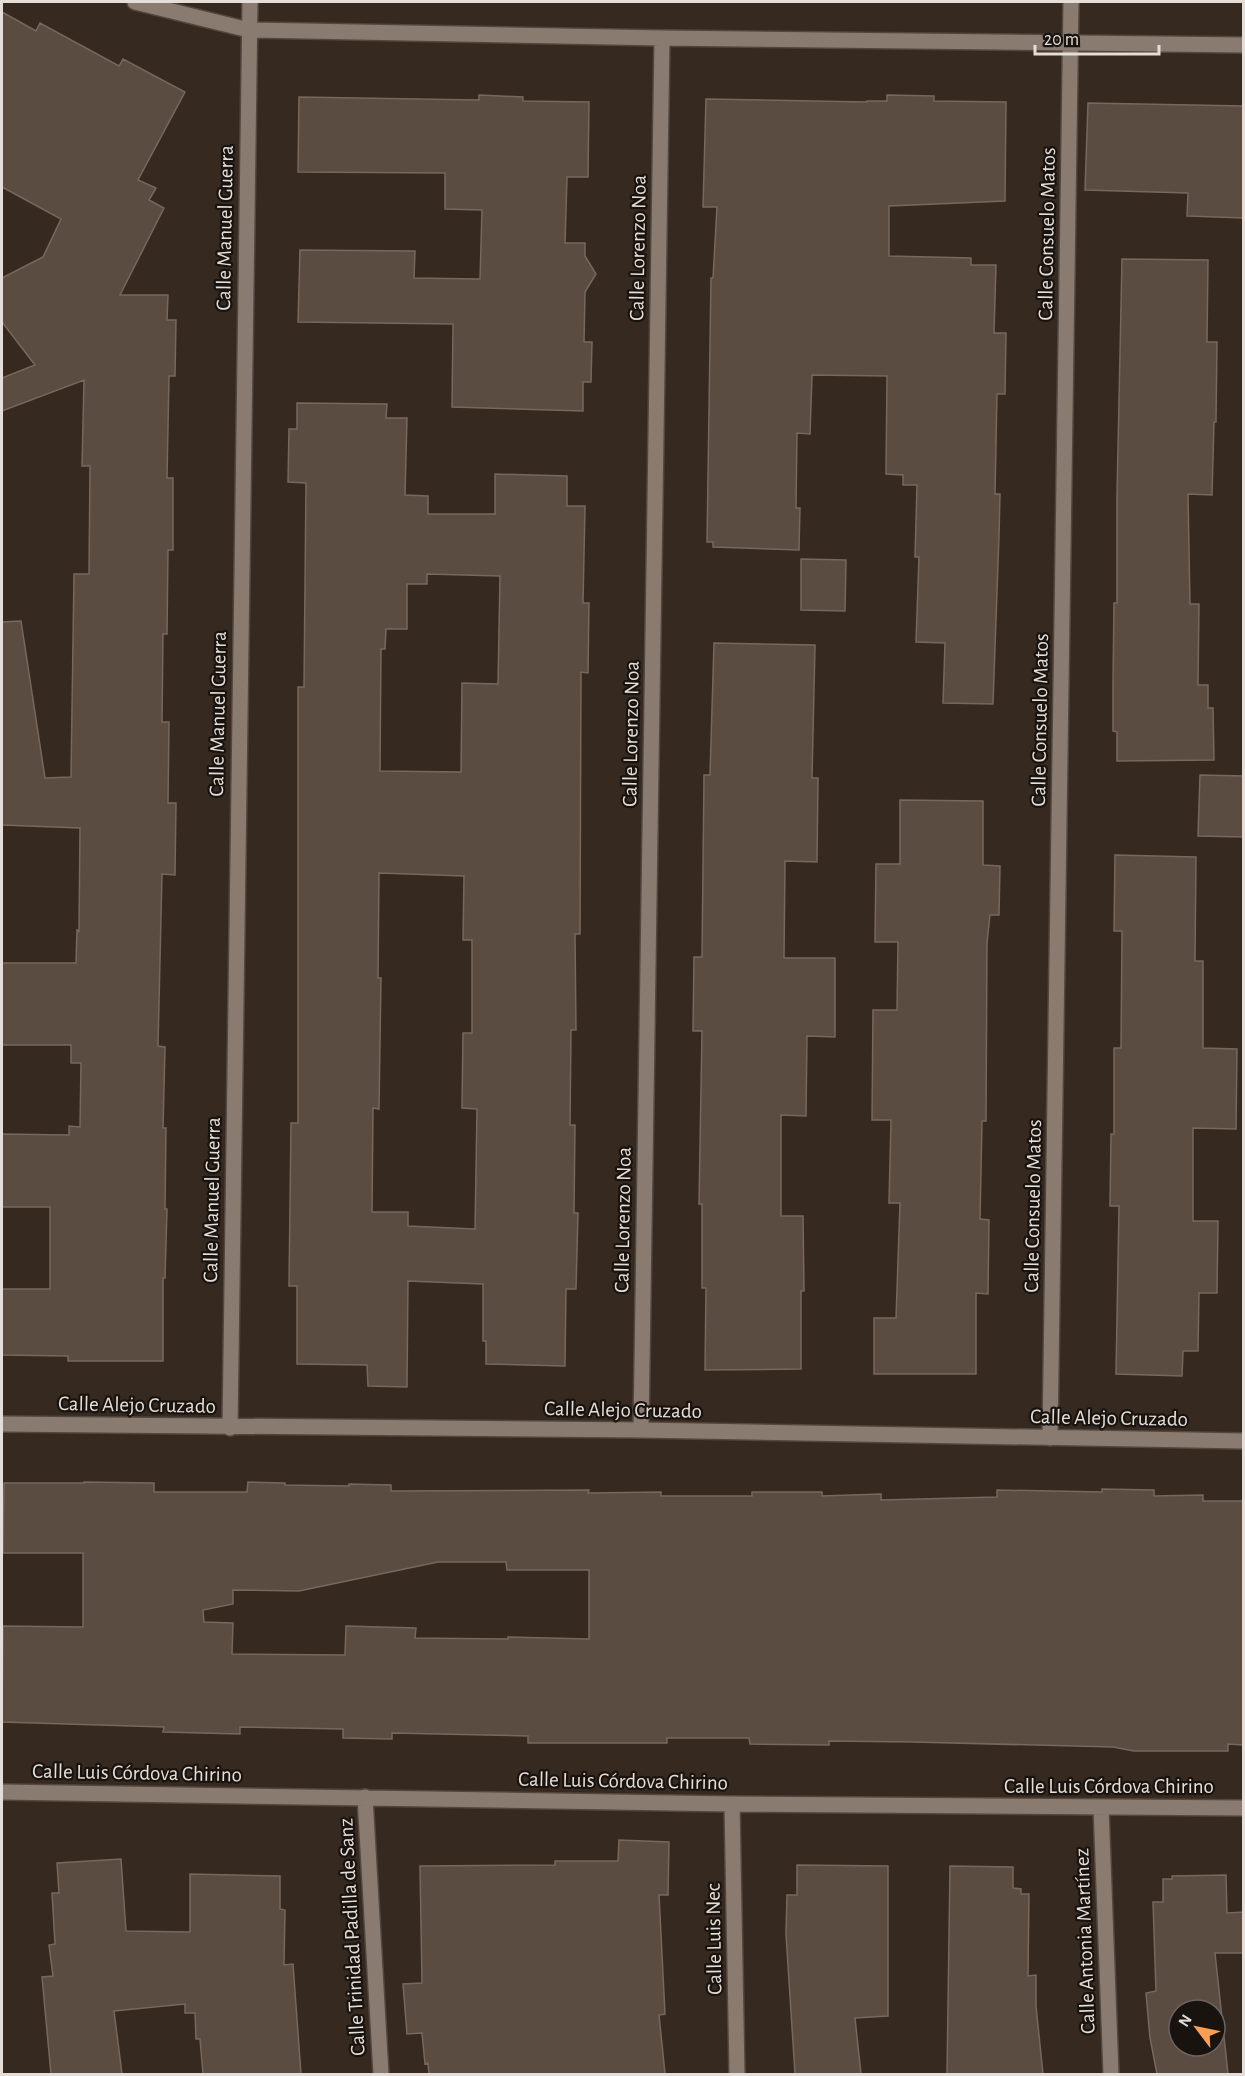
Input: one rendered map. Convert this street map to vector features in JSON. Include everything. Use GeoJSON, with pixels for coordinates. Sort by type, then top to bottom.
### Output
{"type":"FeatureCollection","features":[{"type":"Feature","properties":{"kind":"street"},"geometry":{"type":"LineString","coordinates":[[135,2],[249,30],[1244,45]]}},
{"type":"Feature","properties":{"kind":"street","name":"Calle Manuel Guerra"},"geometry":{"type":"LineString","coordinates":[[230,1428],[250,2]]}},
{"type":"Feature","properties":{"kind":"street","name":"Calle Consuelo Matos"},"geometry":{"type":"LineString","coordinates":[[1050,1438],[1071,2]]}},
{"type":"Feature","properties":{"kind":"street","name":"Calle Lorenzo Noa"},"geometry":{"type":"LineString","coordinates":[[641,1430],[662,38]]}},
{"type":"Feature","properties":{"kind":"street","name":"Calle Alejo Cruzado"},"geometry":{"type":"LineString","coordinates":[[2,1424],[230,1428],[641,1430],[1244,1441]]}},
{"type":"Feature","properties":{"kind":"street","name":"Calle Luis Córdova Chirino"},"geometry":{"type":"LineString","coordinates":[[2,1792],[732,1804],[1244,1808]]}},
{"type":"Feature","properties":{"kind":"street","name":"Calle Trinidad Padilla de Sanz"},"geometry":{"type":"LineString","coordinates":[[365,1797],[381,2074]]}},
{"type":"Feature","properties":{"kind":"street","name":"Calle Luis Nec"},"geometry":{"type":"LineString","coordinates":[[732,1804],[737,2074]]}},
{"type":"Feature","properties":{"kind":"street","name":"Calle Antonia Martínez"},"geometry":{"type":"LineString","coordinates":[[1101,1807],[1111,2074]]}},
{"type":"Feature","properties":{"kind":"building"},"geometry":{"type":"Polygon","coordinates":[[[2,12],[36,31],[40,23],[119,66],[123,59],[185,92],[138,180],[156,188],[149,200],[164,208],[120,295],[168,295],[167,320],[176,320],[175,376],[169,376],[167,478],[173,478],[173,550],[168,550],[167,634],[163,634],[162,722],[169,722],[168,803],[176,803],[175,875],[162,874],[158,1046],[165,1047],[163,1128],[166,1128],[165,1209],[167,1209],[165,1278],[163,1278],[163,1361],[68,1361],[68,1356],[2,1355],[2,1289],[50,1289],[50,1207],[2,1207],[2,1134],[69,1135],[69,1126],[80,1127],[81,1063],[71,1063],[71,1045],[2,1045],[2,963],[76,963],[77,930],[79,931],[80,828],[2,825],[2,622],[21,621],[45,778],[71,777],[74,574],[89,574],[90,466],[82,466],[84,380],[2,411],[2,378],[35,365],[2,322],[2,278],[43,257],[61,219],[2,187],[2,12]]]}},
{"type":"Feature","properties":{"kind":"building"},"geometry":{"type":"Polygon","coordinates":[[[479,95],[523,97],[523,101],[589,102],[588,177],[567,177],[565,243],[585,243],[585,256],[596,274],[585,292],[584,342],[592,342],[591,382],[583,382],[583,411],[452,407],[453,324],[298,322],[300,250],[415,251],[414,278],[480,279],[482,210],[445,209],[445,173],[298,172],[299,97],[479,100],[479,95]]]}},
{"type":"Feature","properties":{"kind":"building"},"geometry":{"type":"Polygon","coordinates":[[[887,95],[934,96],[934,101],[1006,102],[1005,201],[889,206],[889,256],[971,258],[971,265],[996,265],[994,333],[1006,333],[1005,394],[997,394],[995,494],[1000,494],[993,704],[943,703],[945,643],[916,642],[919,557],[915,557],[917,485],[903,485],[903,475],[886,474],[887,376],[812,375],[810,434],[797,433],[796,508],[800,508],[799,550],[713,547],[713,542],[707,542],[711,278],[713,278],[717,207],[703,207],[706,99],[867,102],[887,101],[887,95]]]}},
{"type":"Feature","properties":{"kind":"building"},"geometry":{"type":"Polygon","coordinates":[[[1088,103],[1244,106],[1244,218],[1187,216],[1188,193],[1085,190],[1088,103]]]}},
{"type":"Feature","properties":{"kind":"building"},"geometry":{"type":"Polygon","coordinates":[[[1122,259],[1208,260],[1207,342],[1217,342],[1212,495],[1188,494],[1190,604],[1199,604],[1198,685],[1208,685],[1208,708],[1213,708],[1214,760],[1117,761],[1117,732],[1113,731],[1113,686],[1114,603],[1117,603],[1122,259]]]}},
{"type":"Feature","properties":{"kind":"building"},"geometry":{"type":"Polygon","coordinates":[[[297,403],[387,404],[386,418],[407,418],[405,495],[428,496],[428,514],[495,514],[495,474],[567,476],[567,506],[585,506],[583,603],[589,603],[588,673],[581,672],[580,934],[575,934],[576,1030],[571,1030],[570,1125],[575,1125],[574,1213],[578,1213],[576,1289],[566,1289],[565,1366],[486,1364],[486,1341],[483,1341],[483,1284],[408,1281],[407,1387],[368,1386],[367,1365],[297,1364],[297,1286],[289,1286],[291,1123],[298,1123],[298,687],[304,687],[306,483],[288,482],[289,429],[297,429],[297,403]],[[427,574],[427,584],[407,584],[407,629],[386,629],[385,649],[381,649],[380,771],[461,772],[462,683],[498,684],[500,576],[427,574]],[[379,873],[378,978],[381,978],[379,1109],[373,1108],[372,1212],[408,1212],[408,1226],[475,1229],[477,1109],[462,1108],[463,1033],[472,1033],[472,940],[463,940],[464,876],[379,873]]]}},
{"type":"Feature","properties":{"kind":"building"},"geometry":{"type":"Polygon","coordinates":[[[801,559],[846,560],[845,611],[801,610],[801,559]]]}},
{"type":"Feature","properties":{"kind":"building"},"geometry":{"type":"Polygon","coordinates":[[[714,643],[815,645],[812,778],[818,778],[817,862],[785,861],[784,958],[835,958],[835,1037],[807,1036],[806,1116],[781,1115],[781,1216],[803,1216],[804,1291],[801,1291],[801,1369],[705,1370],[706,1288],[702,1288],[702,1204],[699,1204],[702,1031],[693,1031],[694,957],[702,957],[704,775],[710,775],[714,643]]]}},
{"type":"Feature","properties":{"kind":"building"},"geometry":{"type":"Polygon","coordinates":[[[1200,775],[1244,776],[1244,837],[1198,836],[1200,775]]]}},
{"type":"Feature","properties":{"kind":"building"},"geometry":{"type":"Polygon","coordinates":[[[900,800],[983,801],[983,865],[1000,866],[999,915],[990,915],[987,943],[986,1121],[982,1121],[980,1219],[989,1220],[988,1294],[976,1293],[976,1374],[874,1374],[874,1318],[896,1318],[900,1203],[889,1203],[891,1120],[872,1120],[873,1010],[897,1010],[898,942],[875,942],[876,864],[900,864],[900,800]]]}},
{"type":"Feature","properties":{"kind":"building"},"geometry":{"type":"Polygon","coordinates":[[[1115,855],[1196,857],[1195,961],[1203,961],[1203,1048],[1237,1049],[1236,1129],[1193,1128],[1193,1221],[1218,1221],[1217,1293],[1199,1293],[1198,1351],[1183,1351],[1182,1376],[1116,1374],[1119,1206],[1110,1206],[1111,1134],[1114,1134],[1114,1048],[1121,1048],[1122,931],[1114,931],[1115,855]]]}},
{"type":"Feature","properties":{"kind":"building"},"geometry":{"type":"Polygon","coordinates":[[[248,1482],[285,1483],[285,1485],[391,1485],[391,1491],[589,1490],[588,1493],[661,1492],[661,1496],[752,1496],[752,1492],[822,1492],[822,1496],[881,1494],[881,1500],[997,1497],[997,1490],[1102,1492],[1102,1489],[1154,1490],[1154,1496],[1203,1495],[1203,1501],[1244,1501],[1244,1745],[1228,1744],[1228,1751],[1134,1751],[1113,1747],[913,1742],[829,1741],[829,1745],[750,1744],[749,1738],[667,1738],[667,1743],[528,1743],[528,1736],[392,1733],[392,1739],[343,1738],[343,1729],[240,1727],[240,1734],[163,1732],[164,1727],[2,1722],[3,1626],[83,1627],[83,1553],[3,1553],[4,1483],[154,1483],[154,1492],[247,1492],[248,1482]],[[438,1562],[299,1591],[233,1590],[233,1604],[203,1610],[204,1622],[233,1623],[232,1654],[345,1655],[346,1626],[416,1628],[415,1638],[589,1639],[589,1570],[507,1570],[506,1562],[438,1562]]]}},
{"type":"Feature","properties":{"kind":"building"},"geometry":{"type":"Polygon","coordinates":[[[619,1840],[669,1842],[668,1895],[659,1895],[665,2014],[659,2015],[665,2074],[429,2074],[428,2063],[425,2064],[422,2033],[407,2034],[403,1984],[422,1983],[420,1866],[555,1865],[555,1861],[618,1861],[619,1840]]]}},
{"type":"Feature","properties":{"kind":"building"},"geometry":{"type":"Polygon","coordinates":[[[121,1859],[126,1931],[190,1932],[190,1874],[280,1876],[280,1909],[285,1910],[284,1965],[293,1964],[301,2074],[203,2074],[200,2039],[196,2039],[195,2013],[185,2013],[185,2004],[114,2011],[122,2074],[51,2074],[42,1977],[53,1976],[49,1945],[55,1944],[52,1893],[59,1893],[57,1863],[121,1859]]]}},
{"type":"Feature","properties":{"kind":"building"},"geometry":{"type":"Polygon","coordinates":[[[797,1865],[888,1866],[888,2016],[855,2018],[861,2074],[795,2074],[786,1934],[787,1895],[797,1895],[797,1865]]]}},
{"type":"Feature","properties":{"kind":"building"},"geometry":{"type":"Polygon","coordinates":[[[950,1866],[1013,1867],[1013,1888],[1021,1889],[1021,1894],[1029,1894],[1028,1976],[1036,1975],[1036,2006],[1043,2074],[947,2074],[950,1866]]]}},
{"type":"Feature","properties":{"kind":"building"},"geometry":{"type":"Polygon","coordinates":[[[1226,1875],[1227,1913],[1244,1912],[1244,1953],[1215,1953],[1220,1998],[1167,1998],[1167,2058],[1226,2058],[1228,2074],[1157,2074],[1150,2038],[1146,1993],[1156,1991],[1153,1902],[1163,1902],[1163,1879],[1172,1879],[1172,1876],[1226,1875]]]}}]}
